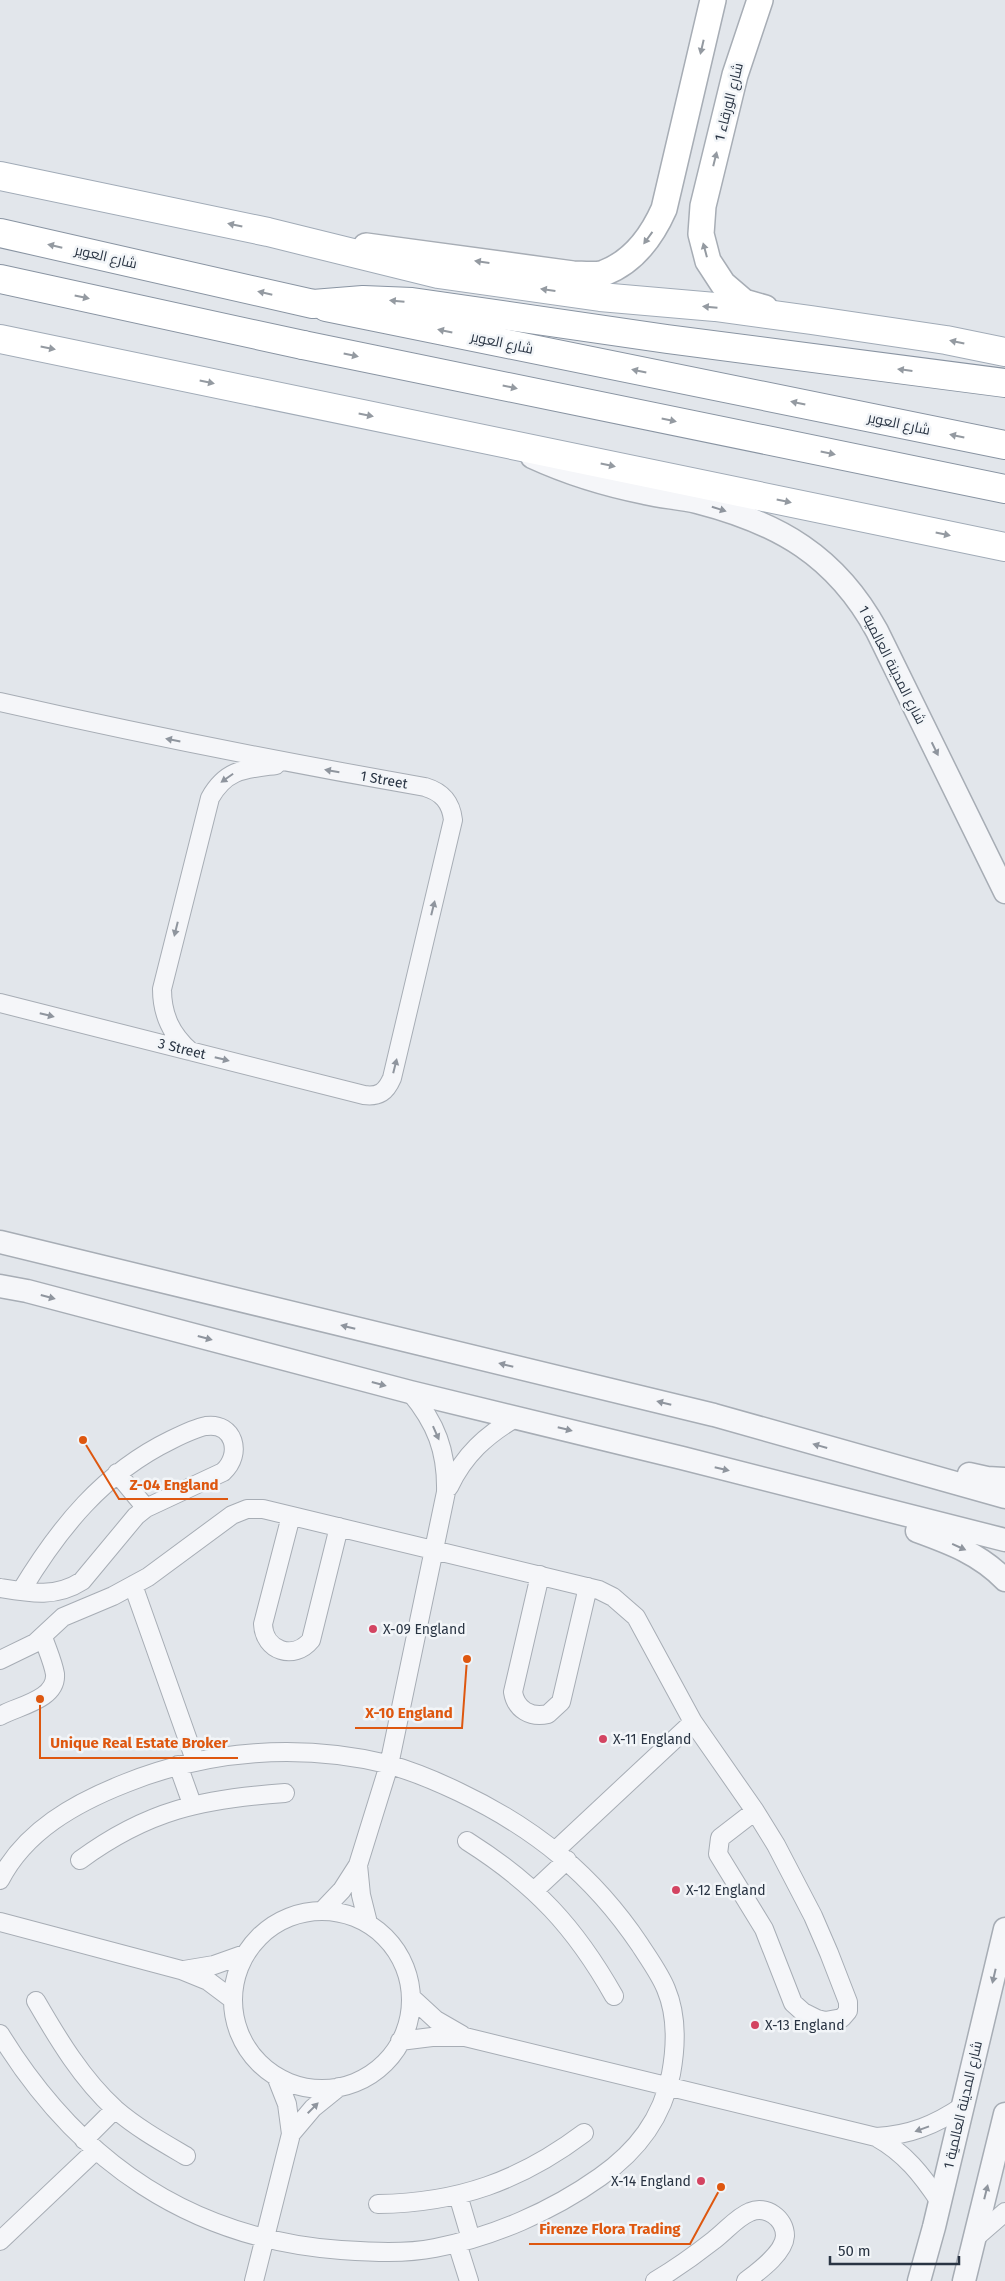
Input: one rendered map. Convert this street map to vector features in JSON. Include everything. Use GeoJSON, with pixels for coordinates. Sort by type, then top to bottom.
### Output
{"type":"FeatureCollection","features":[{"type":"Feature","properties":{"kind":"main road"},"geometry":{"type":"LineString","coordinates":[[268,232],[573,274],[602,274],[629,258],[640,248],[658,223],[667,194],[713,0]]}},
{"type":"Feature","properties":{"kind":"main road","name":"شارع الورقاء 1"},"geometry":{"type":"LineString","coordinates":[[760,0],[735,74],[704,206],[701,234],[704,248],[714,273],[723,284],[744,302],[811,320]]}},
{"type":"Feature","properties":{"kind":"main road"},"geometry":{"type":"LineString","coordinates":[[0,176],[268,232],[438,274],[600,297],[715,307],[811,320],[946,340],[1005,352]]}},
{"type":"Feature","properties":{"kind":"main road","name":"شارع العوير"},"geometry":{"type":"LineString","coordinates":[[0,233],[313,304],[1005,445]]}},
{"type":"Feature","properties":{"kind":"main road"},"geometry":{"type":"LineString","coordinates":[[0,279],[303,345],[1005,489]]}},
{"type":"Feature","properties":{"kind":"main road"},"geometry":{"type":"LineString","coordinates":[[313,304],[362,300],[412,302],[667,339],[1005,383]]}},
{"type":"Feature","properties":{"kind":"main road"},"geometry":{"type":"LineString","coordinates":[[0,339],[1005,547]]}},
{"type":"Feature","properties":{"kind":"street","name":"شارع المدينة العالمية 1"},"geometry":{"type":"LineString","coordinates":[[509,444],[553,466],[599,483],[696,502],[749,519],[792,539],[822,560],[852,591],[865,610],[1005,892]]}},
{"type":"Feature","properties":{"kind":"street","name":"1 Street"},"geometry":{"type":"LineString","coordinates":[[0,702],[137,733],[291,764],[434,789],[442,794],[452,810],[452,829],[392,1078],[382,1093],[373,1096],[364,1095]]}},
{"type":"Feature","properties":{"kind":"street"},"geometry":{"type":"LineString","coordinates":[[190,1051],[174,1034],[168,1024],[163,1007],[162,990],[210,798],[223,779],[233,773],[244,769],[291,764]]}},
{"type":"Feature","properties":{"kind":"street","name":"3 Street"},"geometry":{"type":"LineString","coordinates":[[0,1003],[364,1095]]}},
{"type":"Feature","properties":{"kind":"street"},"geometry":{"type":"LineString","coordinates":[[0,1242],[714,1415],[867,1460],[1005,1497]]}},
{"type":"Feature","properties":{"kind":"street"},"geometry":{"type":"LineString","coordinates":[[0,1286],[27,1291],[410,1392],[517,1417],[1005,1540]]}},
{"type":"Feature","properties":{"kind":"street"},"geometry":{"type":"LineString","coordinates":[[322,1911],[342,1890],[358,1865],[389,1765],[446,1492],[447,1470],[440,1441],[427,1415],[410,1392]]}},
{"type":"Feature","properties":{"kind":"street"},"geometry":{"type":"LineString","coordinates":[[446,1492],[458,1468],[470,1452],[500,1427],[517,1417]]}},
{"type":"Feature","properties":{"kind":"street"},"geometry":{"type":"LineString","coordinates":[[0,1588],[21,1591],[47,1594],[60,1592],[82,1582],[136,1516],[146,1508],[223,1472],[230,1465],[234,1456],[234,1447],[231,1438],[225,1430],[216,1426],[206,1426],[155,1448],[117,1473],[89,1500],[54,1540],[21,1591]]}},
{"type":"Feature","properties":{"kind":"street"},"geometry":{"type":"LineString","coordinates":[[867,1460],[926,1464],[987,1478],[1005,1479]]}},
{"type":"Feature","properties":{"kind":"street"},"geometry":{"type":"LineString","coordinates":[[117,1473],[146,1508]]}},
{"type":"Feature","properties":{"kind":"street"},"geometry":{"type":"LineString","coordinates":[[833,1496],[890,1521],[973,1553],[1005,1580]]}},
{"type":"Feature","properties":{"kind":"street"},"geometry":{"type":"LineString","coordinates":[[0,1660],[43,1637],[63,1617],[133,1586],[239,1511],[255,1508],[588,1587],[613,1597],[636,1617],[692,1722],[755,1811],[795,1880],[829,1953],[848,2002],[848,2011],[842,2018],[826,2021],[817,2019],[803,2012],[793,2002],[764,1929],[718,1854],[720,1838],[755,1811]]}},
{"type":"Feature","properties":{"kind":"street"},"geometry":{"type":"LineString","coordinates":[[291,1516],[263,1624],[266,1638],[270,1644],[282,1651],[295,1651],[307,1645],[311,1640],[340,1527]]}},
{"type":"Feature","properties":{"kind":"street"},"geometry":{"type":"LineString","coordinates":[[540,1576],[513,1692],[520,1707],[530,1714],[548,1714],[554,1711],[561,1702],[588,1587]]}},
{"type":"Feature","properties":{"kind":"street"},"geometry":{"type":"LineString","coordinates":[[133,1586],[186,1763],[192,1804]]}},
{"type":"Feature","properties":{"kind":"street"},"geometry":{"type":"LineString","coordinates":[[0,1716],[43,1697],[52,1687],[55,1673],[43,1637]]}},
{"type":"Feature","properties":{"kind":"street"},"geometry":{"type":"LineString","coordinates":[[535,1890],[562,1855],[692,1722]]}},
{"type":"Feature","properties":{"kind":"street"},"geometry":{"type":"LineString","coordinates":[[0,1880],[16,1853],[29,1839],[65,1813],[104,1792],[186,1763],[250,1754],[290,1752],[356,1758],[389,1765],[427,1778],[476,1801],[518,1824],[562,1855],[613,1908],[652,1962],[667,1991],[671,2006],[674,2037],[668,2086],[664,2101],[647,2133],[620,2163],[578,2192],[502,2228],[434,2248],[390,2252],[316,2247],[266,2236],[220,2223],[155,2193],[134,2181],[89,2146],[30,2079],[0,2034]]}},
{"type":"Feature","properties":{"kind":"street"},"geometry":{"type":"LineString","coordinates":[[80,1860],[124,1831],[148,1819],[192,1804],[233,1797],[285,1793]]}},
{"type":"Feature","properties":{"kind":"street"},"geometry":{"type":"LineString","coordinates":[[468,1841],[504,1865],[535,1890],[580,1942],[614,1996]]}},
{"type":"Feature","properties":{"kind":"street"},"geometry":{"type":"LineString","coordinates":[[358,1865],[361,1895],[368,1923]]}},
{"type":"Feature","properties":{"kind":"street"},"geometry":{"type":"LineString","coordinates":[[322,1911],[346,1914],[368,1923],[386,1938],[400,1958],[408,1977],[411,1997],[409,2020],[400,2041],[385,2062],[364,2078],[339,2087],[317,2088],[296,2085],[276,2076],[261,2065],[249,2051],[240,2035],[234,2017],[232,1998],[236,1976],[245,1954],[268,1929],[285,1919],[303,1913],[322,1911]]}},
{"type":"Feature","properties":{"kind":"street"},"geometry":{"type":"LineString","coordinates":[[0,1922],[181,1970],[208,1981],[232,1998]]}},
{"type":"Feature","properties":{"kind":"street","name":"شارع المدينة العالمية 1"},"geometry":{"type":"LineString","coordinates":[[919,2281],[940,2202],[1005,1929]]}},
{"type":"Feature","properties":{"kind":"street"},"geometry":{"type":"LineString","coordinates":[[181,1970],[214,1966],[245,1954]]}},
{"type":"Feature","properties":{"kind":"street"},"geometry":{"type":"LineString","coordinates":[[411,1997],[436,2020],[465,2036]]}},
{"type":"Feature","properties":{"kind":"street"},"geometry":{"type":"LineString","coordinates":[[36,2000],[79,2068],[115,2109],[157,2139],[186,2156]]}},
{"type":"Feature","properties":{"kind":"street"},"geometry":{"type":"LineString","coordinates":[[400,2041],[432,2036],[465,2036],[876,2137],[902,2153],[913,2164],[940,2202]]}},
{"type":"Feature","properties":{"kind":"street"},"geometry":{"type":"LineString","coordinates":[[254,2281],[291,2134],[287,2104],[276,2076]]}},
{"type":"Feature","properties":{"kind":"street"},"geometry":{"type":"LineString","coordinates":[[291,2134],[313,2108],[339,2087]]}},
{"type":"Feature","properties":{"kind":"street"},"geometry":{"type":"LineString","coordinates":[[876,2137],[907,2134],[919,2130],[936,2123],[963,2106]]}},
{"type":"Feature","properties":{"kind":"street"},"geometry":{"type":"LineString","coordinates":[[0,2241],[89,2146],[115,2109]]}},
{"type":"Feature","properties":{"kind":"street"},"geometry":{"type":"LineString","coordinates":[[964,2281],[1005,2115]]}},
{"type":"Feature","properties":{"kind":"street"},"geometry":{"type":"LineString","coordinates":[[378,2204],[418,2202],[458,2195],[490,2185],[526,2171],[546,2160],[584,2133]]}},
{"type":"Feature","properties":{"kind":"street"},"geometry":{"type":"LineString","coordinates":[[458,2195],[469,2281]]}},
{"type":"Feature","properties":{"kind":"street"},"geometry":{"type":"LineString","coordinates":[[655,2281],[685,2262],[744,2215],[760,2210],[769,2212],[782,2224],[785,2232],[783,2245],[746,2281]]}},
{"type":"Feature","properties":{"kind":"street"},"geometry":{"type":"LineString","coordinates":[[974,2239],[1005,2212]]}},
{"type":"Feature","properties":{"kind":"place","name":"Z-04 England"},"geometry":{"type":"Point","coordinates":[83,1440]}},
{"type":"Feature","properties":{"kind":"place","name":"X-09 England"},"geometry":{"type":"Point","coordinates":[373,1629]}},
{"type":"Feature","properties":{"kind":"place","name":"X-10 England"},"geometry":{"type":"Point","coordinates":[467,1659]}},
{"type":"Feature","properties":{"kind":"place","name":"Unique Real Estate Broker"},"geometry":{"type":"Point","coordinates":[40,1699]}},
{"type":"Feature","properties":{"kind":"place","name":"X-11 England"},"geometry":{"type":"Point","coordinates":[603,1739]}},
{"type":"Feature","properties":{"kind":"place","name":"X-12 England"},"geometry":{"type":"Point","coordinates":[676,1890]}},
{"type":"Feature","properties":{"kind":"place","name":"X-13 England"},"geometry":{"type":"Point","coordinates":[755,2025]}},
{"type":"Feature","properties":{"kind":"place","name":"X-14 England"},"geometry":{"type":"Point","coordinates":[701,2181]}},
{"type":"Feature","properties":{"kind":"place","name":"Firenze Flora Trading"},"geometry":{"type":"Point","coordinates":[721,2187]}}]}
